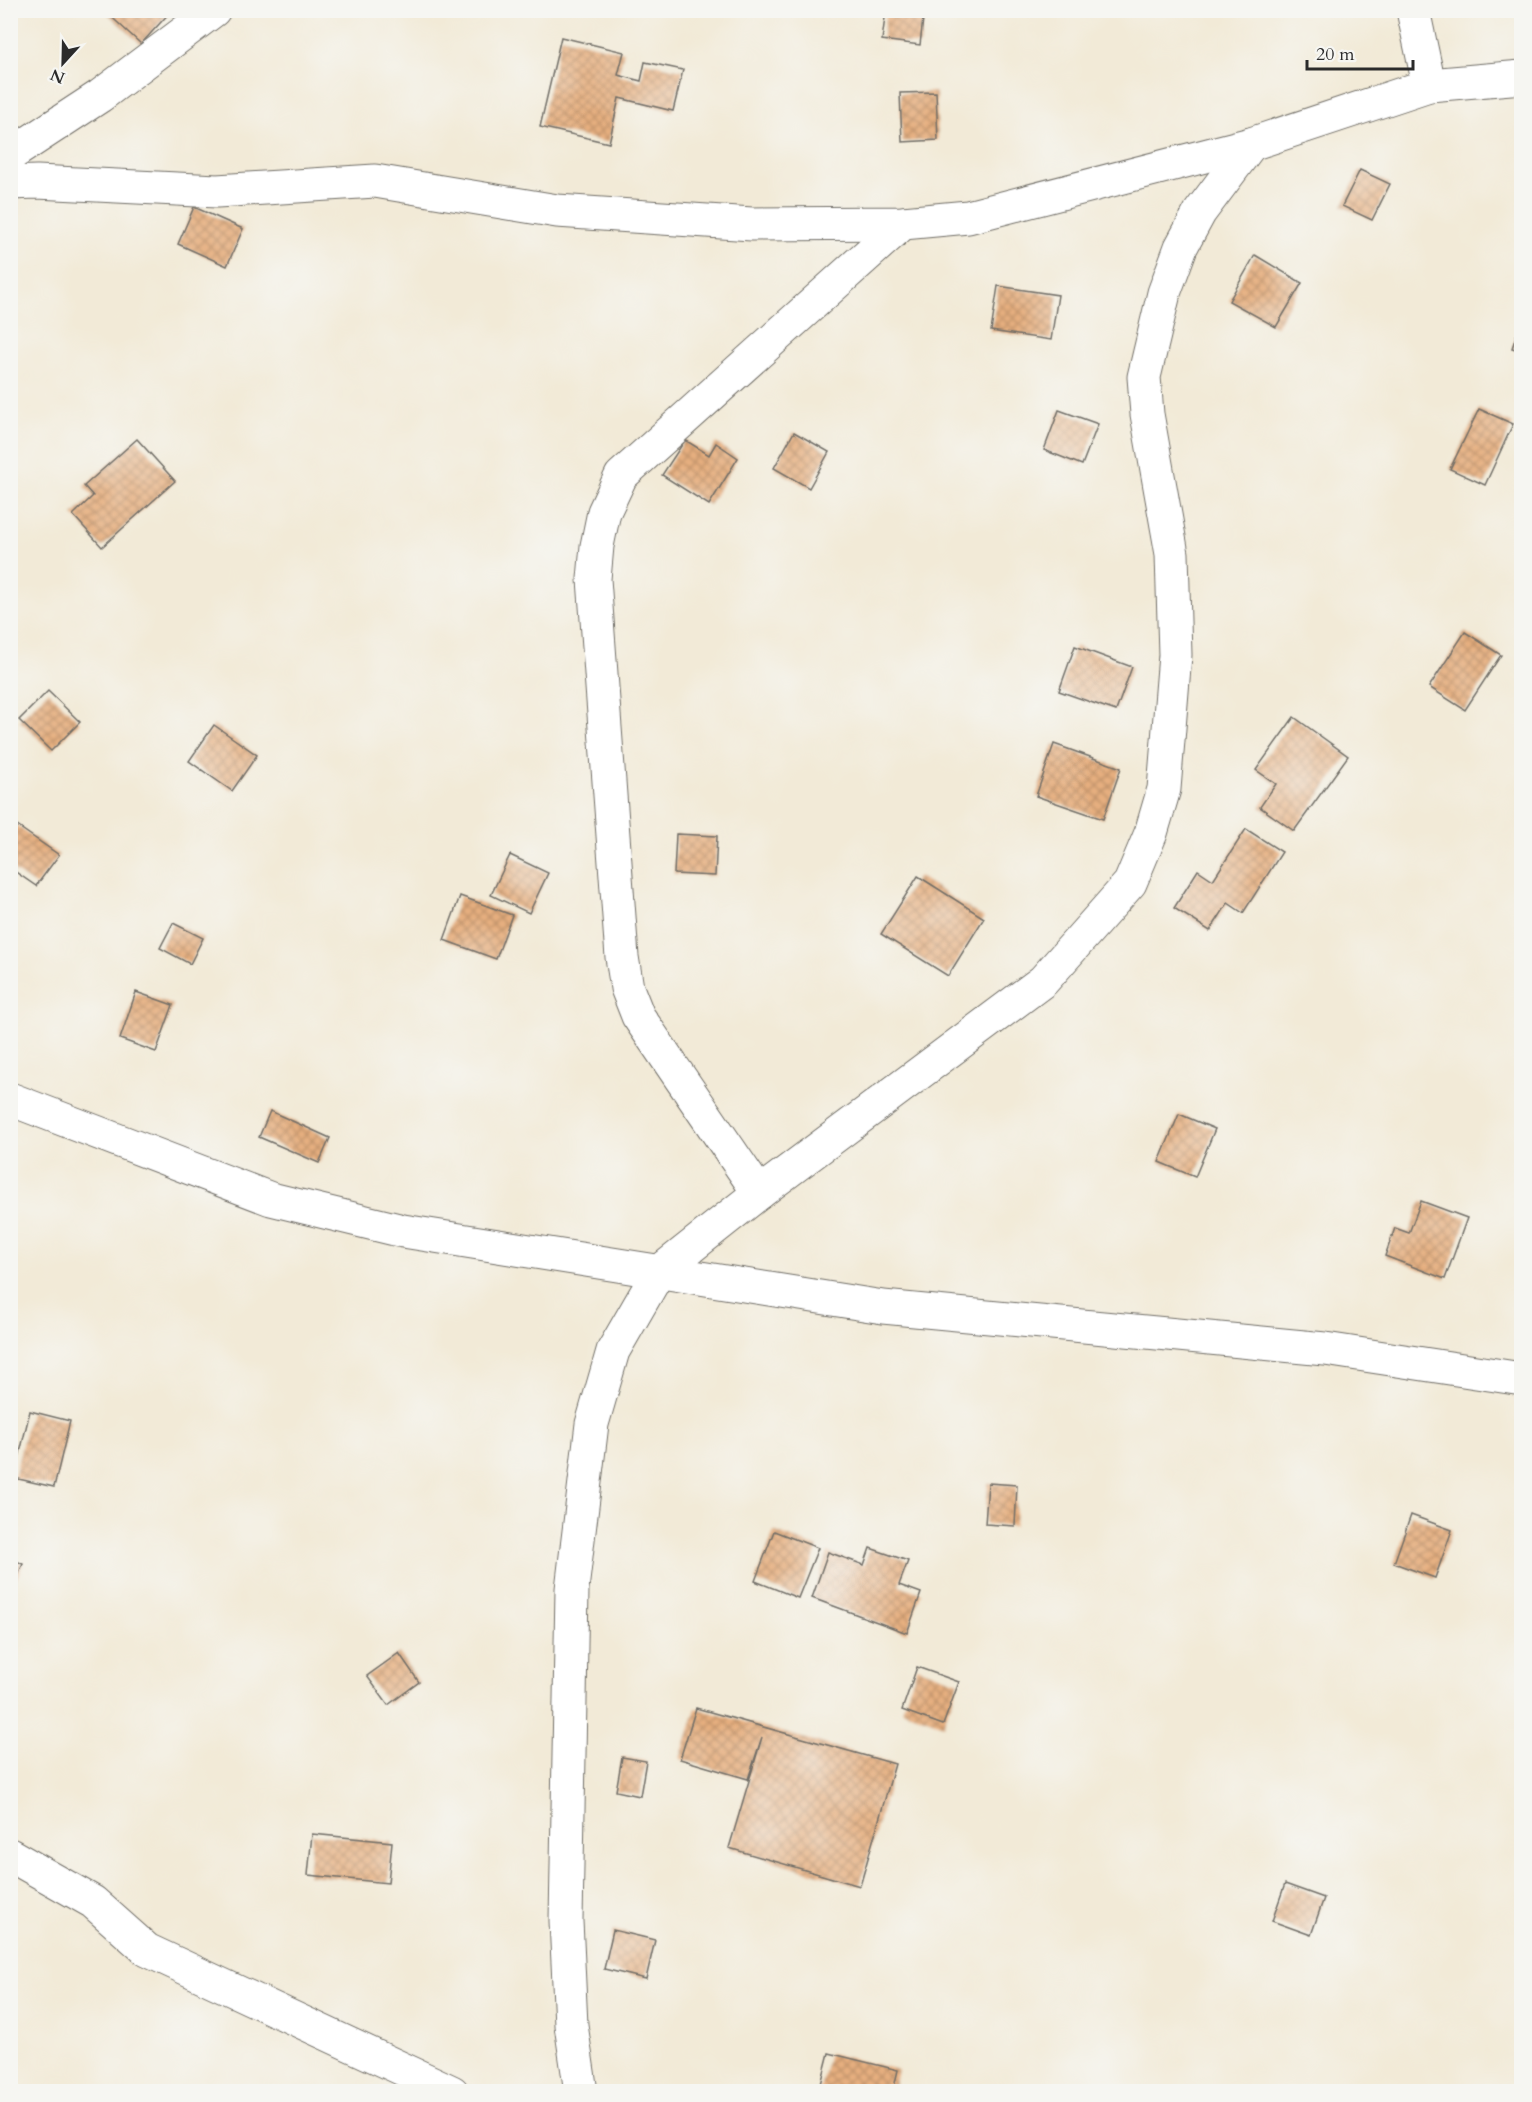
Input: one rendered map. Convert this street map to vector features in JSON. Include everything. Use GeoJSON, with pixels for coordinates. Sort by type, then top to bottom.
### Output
{"type":"FeatureCollection","features":[{"type":"Feature","properties":{"kind":"street"},"geometry":{"type":"LineString","coordinates":[[10,155],[100,96],[214,10]]}},
{"type":"Feature","properties":{"kind":"street"},"geometry":{"type":"LineString","coordinates":[[1413,10],[1429,85]]}},
{"type":"Feature","properties":{"kind":"street"},"geometry":{"type":"LineString","coordinates":[[10,183],[38,182],[217,192],[375,181],[558,211],[752,224],[903,223],[968,217],[1251,144],[1429,85],[1521,77]]}},
{"type":"Feature","properties":{"kind":"street"},"geometry":{"type":"LineString","coordinates":[[581,2091],[571,2025],[566,1921],[572,1589],[592,1424],[613,1351],[658,1273],[759,1193],[1043,981],[1130,883],[1151,832],[1164,789],[1175,655],[1172,555],[1147,414],[1144,377],[1164,293],[1181,247],[1200,212],[1251,144]]}},
{"type":"Feature","properties":{"kind":"street"},"geometry":{"type":"LineString","coordinates":[[759,1193],[638,1016],[627,988],[622,957],[594,579],[597,546],[604,512],[621,476],[903,223]]}},
{"type":"Feature","properties":{"kind":"street"},"geometry":{"type":"LineString","coordinates":[[10,1099],[271,1199],[403,1231],[883,1307],[1324,1349],[1521,1379]]}},
{"type":"Feature","properties":{"kind":"street"},"geometry":{"type":"LineString","coordinates":[[10,1855],[93,1902],[147,1950],[452,2091]]}},
{"type":"Feature","properties":{"kind":"building"},"geometry":{"type":"Polygon","coordinates":[[[104,10],[172,10],[141,44],[104,10]]]}},
{"type":"Feature","properties":{"kind":"building"},"geometry":{"type":"Polygon","coordinates":[[[886,10],[924,10],[920,45],[882,40],[886,10]]]}},
{"type":"Feature","properties":{"kind":"building"},"geometry":{"type":"Polygon","coordinates":[[[561,37],[624,52],[618,75],[641,81],[645,62],[683,70],[673,111],[619,98],[609,143],[540,127],[561,37]]]}},
{"type":"Feature","properties":{"kind":"building"},"geometry":{"type":"Polygon","coordinates":[[[936,92],[938,140],[902,142],[900,93],[936,92]]]}},
{"type":"Feature","properties":{"kind":"building"},"geometry":{"type":"Polygon","coordinates":[[[1360,170],[1390,184],[1372,220],[1342,206],[1360,170]]]}},
{"type":"Feature","properties":{"kind":"building"},"geometry":{"type":"Polygon","coordinates":[[[194,207],[243,229],[227,266],[178,244],[194,207]]]}},
{"type":"Feature","properties":{"kind":"building"},"geometry":{"type":"Polygon","coordinates":[[[1255,255],[1302,283],[1276,327],[1229,301],[1255,255]]]}},
{"type":"Feature","properties":{"kind":"building"},"geometry":{"type":"Polygon","coordinates":[[[998,286],[1058,295],[1051,340],[991,331],[998,286]]]}},
{"type":"Feature","properties":{"kind":"building"},"geometry":{"type":"Polygon","coordinates":[[[1522,322],[1522,351],[1512,348],[1522,322]]]}},
{"type":"Feature","properties":{"kind":"building"},"geometry":{"type":"Polygon","coordinates":[[[1479,409],[1513,424],[1485,485],[1450,469],[1479,409]]]}},
{"type":"Feature","properties":{"kind":"building"},"geometry":{"type":"Polygon","coordinates":[[[1059,410],[1098,424],[1082,465],[1044,450],[1059,410]]]}},
{"type":"Feature","properties":{"kind":"building"},"geometry":{"type":"Polygon","coordinates":[[[794,432],[829,452],[809,488],[774,468],[794,432]]]}},
{"type":"Feature","properties":{"kind":"building"},"geometry":{"type":"Polygon","coordinates":[[[137,439],[175,481],[102,547],[73,515],[93,496],[84,486],[137,439]]]}},
{"type":"Feature","properties":{"kind":"building"},"geometry":{"type":"Polygon","coordinates":[[[685,440],[709,455],[716,443],[738,458],[709,505],[662,475],[685,440]]]}},
{"type":"Feature","properties":{"kind":"building"},"geometry":{"type":"Polygon","coordinates":[[[1465,632],[1501,655],[1465,710],[1429,687],[1465,632]]]}},
{"type":"Feature","properties":{"kind":"building"},"geometry":{"type":"Polygon","coordinates":[[[1075,646],[1132,667],[1116,711],[1059,691],[1075,646]]]}},
{"type":"Feature","properties":{"kind":"building"},"geometry":{"type":"Polygon","coordinates":[[[48,691],[80,722],[51,751],[19,720],[48,691]]]}},
{"type":"Feature","properties":{"kind":"building"},"geometry":{"type":"Polygon","coordinates":[[[1294,717],[1348,756],[1294,831],[1260,807],[1276,784],[1256,770],[1294,717]]]}},
{"type":"Feature","properties":{"kind":"building"},"geometry":{"type":"Polygon","coordinates":[[[214,725],[257,755],[232,791],[189,761],[214,725]]]}},
{"type":"Feature","properties":{"kind":"building"},"geometry":{"type":"Polygon","coordinates":[[[1054,744],[1121,768],[1103,819],[1036,796],[1054,744]]]}},
{"type":"Feature","properties":{"kind":"building"},"geometry":{"type":"Polygon","coordinates":[[[10,821],[59,855],[36,886],[10,868],[10,821]]]}},
{"type":"Feature","properties":{"kind":"building"},"geometry":{"type":"Polygon","coordinates":[[[1246,829],[1282,852],[1243,913],[1228,903],[1210,931],[1174,908],[1198,870],[1213,880],[1246,829]]]}},
{"type":"Feature","properties":{"kind":"building"},"geometry":{"type":"Polygon","coordinates":[[[676,834],[717,836],[715,876],[674,874],[676,834]]]}},
{"type":"Feature","properties":{"kind":"building"},"geometry":{"type":"Polygon","coordinates":[[[510,855],[548,873],[529,913],[491,895],[510,855]]]}},
{"type":"Feature","properties":{"kind":"building"},"geometry":{"type":"Polygon","coordinates":[[[918,876],[984,918],[948,976],[881,934],[918,876]]]}},
{"type":"Feature","properties":{"kind":"building"},"geometry":{"type":"Polygon","coordinates":[[[460,896],[512,915],[496,959],[444,940],[460,896]]]}},
{"type":"Feature","properties":{"kind":"building"},"geometry":{"type":"Polygon","coordinates":[[[173,923],[203,938],[190,964],[160,948],[173,923]]]}},
{"type":"Feature","properties":{"kind":"building"},"geometry":{"type":"Polygon","coordinates":[[[136,992],[173,1005],[156,1052],[120,1039],[136,992]]]}},
{"type":"Feature","properties":{"kind":"building"},"geometry":{"type":"Polygon","coordinates":[[[270,1111],[330,1138],[319,1163],[259,1137],[270,1111]]]}},
{"type":"Feature","properties":{"kind":"building"},"geometry":{"type":"Polygon","coordinates":[[[1179,1114],[1215,1129],[1195,1177],[1159,1162],[1179,1114]]]}},
{"type":"Feature","properties":{"kind":"building"},"geometry":{"type":"Polygon","coordinates":[[[1421,1201],[1467,1218],[1445,1279],[1385,1256],[1395,1228],[1409,1233],[1421,1201]]]}},
{"type":"Feature","properties":{"kind":"building"},"geometry":{"type":"Polygon","coordinates":[[[30,1411],[70,1421],[54,1487],[14,1478],[30,1411]]]}},
{"type":"Feature","properties":{"kind":"building"},"geometry":{"type":"Polygon","coordinates":[[[988,1483],[1017,1485],[1015,1526],[985,1524],[988,1483]]]}},
{"type":"Feature","properties":{"kind":"building"},"geometry":{"type":"Polygon","coordinates":[[[1411,1515],[1452,1530],[1435,1578],[1394,1563],[1411,1515]]]}},
{"type":"Feature","properties":{"kind":"building"},"geometry":{"type":"Polygon","coordinates":[[[774,1531],[818,1548],[798,1598],[755,1581],[774,1531]]]}},
{"type":"Feature","properties":{"kind":"building"},"geometry":{"type":"Polygon","coordinates":[[[870,1548],[908,1561],[899,1585],[921,1593],[907,1633],[812,1598],[828,1552],[864,1565],[870,1548]]]}},
{"type":"Feature","properties":{"kind":"building"},"geometry":{"type":"Polygon","coordinates":[[[10,1558],[23,1564],[10,1593],[10,1558]]]}},
{"type":"Feature","properties":{"kind":"building"},"geometry":{"type":"Polygon","coordinates":[[[399,1653],[419,1682],[388,1705],[367,1676],[399,1653]]]}},
{"type":"Feature","properties":{"kind":"building"},"geometry":{"type":"Polygon","coordinates":[[[917,1667],[959,1682],[943,1725],[902,1710],[917,1667]]]}},
{"type":"Feature","properties":{"kind":"building"},"geometry":{"type":"Polygon","coordinates":[[[696,1708],[895,1764],[860,1886],[729,1848],[762,1737],[748,1779],[680,1759],[696,1708]]]}},
{"type":"Feature","properties":{"kind":"building"},"geometry":{"type":"Polygon","coordinates":[[[622,1757],[646,1761],[640,1796],[616,1791],[622,1757]]]}},
{"type":"Feature","properties":{"kind":"building"},"geometry":{"type":"Polygon","coordinates":[[[312,1834],[392,1842],[388,1883],[308,1875],[312,1834]]]}},
{"type":"Feature","properties":{"kind":"building"},"geometry":{"type":"Polygon","coordinates":[[[1285,1884],[1324,1898],[1311,1935],[1272,1921],[1285,1884]]]}},
{"type":"Feature","properties":{"kind":"building"},"geometry":{"type":"Polygon","coordinates":[[[613,1930],[655,1940],[646,1979],[604,1969],[613,1930]]]}},
{"type":"Feature","properties":{"kind":"building"},"geometry":{"type":"Polygon","coordinates":[[[829,2053],[898,2070],[893,2092],[819,2092],[829,2053]]]}}]}
